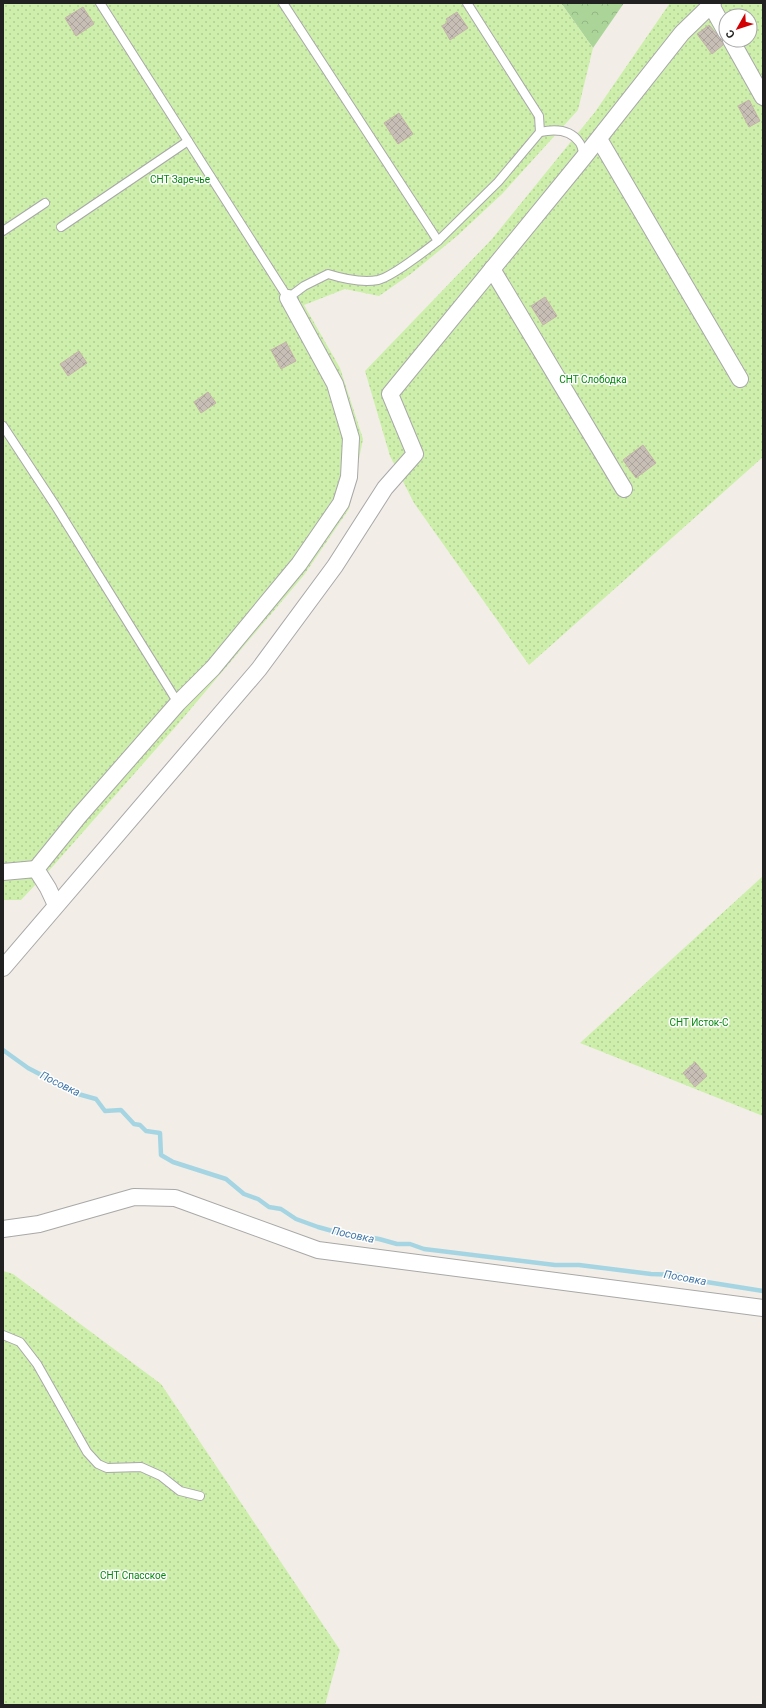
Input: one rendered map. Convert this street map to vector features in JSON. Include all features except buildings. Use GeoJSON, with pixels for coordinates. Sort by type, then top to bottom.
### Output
{"type":"FeatureCollection","features":[{"type":"Feature","properties":{"kind":"street"},"geometry":{"type":"LineString","coordinates":[[3,968],[258,668],[335,566],[385,488],[415,454],[390,394],[599,139],[682,33],[712,4],[718,16]]}},
{"type":"Feature","properties":{"kind":"street"},"geometry":{"type":"LineString","coordinates":[[735,48],[763,98]]}},
{"type":"Feature","properties":{"kind":"street"},"geometry":{"type":"LineString","coordinates":[[599,139],[740,379]]}},
{"type":"Feature","properties":{"kind":"street"},"geometry":{"type":"LineString","coordinates":[[492,269],[624,489]]}},
{"type":"Feature","properties":{"kind":"street"},"geometry":{"type":"LineString","coordinates":[[3,872],[36,869],[79,816],[178,703],[213,668],[299,564],[341,504],[349,477],[351,438],[335,384],[288,298]]}},
{"type":"Feature","properties":{"kind":"street"},"geometry":{"type":"LineString","coordinates":[[36,869],[48,888],[56,905]]}},
{"type":"Feature","properties":{"kind":"street"},"geometry":{"type":"LineString","coordinates":[[3,1229],[39,1224],[134,1197],[175,1198],[318,1250],[763,1308]]}},
{"type":"Feature","properties":{"kind":"lane"},"geometry":{"type":"LineString","coordinates":[[100,3],[288,298],[304,286],[328,274],[352,280],[379,280],[402,267],[438,241],[498,182],[540,132],[550,130],[565,131],[579,142],[584,157]]}},
{"type":"Feature","properties":{"kind":"lane"},"geometry":{"type":"LineString","coordinates":[[283,3],[438,241]]}},
{"type":"Feature","properties":{"kind":"lane"},"geometry":{"type":"LineString","coordinates":[[467,3],[539,116],[540,132]]}},
{"type":"Feature","properties":{"kind":"lane"},"geometry":{"type":"LineString","coordinates":[[61,227],[188,141]]}},
{"type":"Feature","properties":{"kind":"lane"},"geometry":{"type":"LineString","coordinates":[[3,231],[45,203]]}},
{"type":"Feature","properties":{"kind":"lane"},"geometry":{"type":"LineString","coordinates":[[3,426],[55,505],[178,703]]}},
{"type":"Feature","properties":{"kind":"lane"},"geometry":{"type":"LineString","coordinates":[[3,1335],[20,1342],[37,1364],[87,1452],[98,1464],[107,1468],[142,1467],[161,1476],[180,1491],[200,1496]]}},
{"type":"Feature","properties":{"kind":"green space","name":"СНТ Заречье"},"geometry":{"type":"Polygon","coordinates":[[[3,3],[561,3],[593,48],[578,110],[502,194],[457,236],[412,273],[379,296],[345,289],[304,305],[340,368],[363,439],[349,509],[304,575],[178,724],[54,865],[21,900],[3,900],[3,3]]]}},
{"type":"Feature","properties":{"kind":"green space"},"geometry":{"type":"Polygon","coordinates":[[[561,3],[624,3],[593,48],[561,3]]]}},
{"type":"Feature","properties":{"kind":"green space","name":"СНТ Слободка"},"geometry":{"type":"Polygon","coordinates":[[[670,3],[763,3],[763,457],[529,665],[414,503],[390,456],[365,371],[492,239],[595,112],[670,3]]]}},
{"type":"Feature","properties":{"kind":"green space","name":"СНТ Исток-С"},"geometry":{"type":"Polygon","coordinates":[[[763,876],[763,1116],[580,1043],[763,876]]]}},
{"type":"Feature","properties":{"kind":"green space","name":"СНТ Спасское"},"geometry":{"type":"Polygon","coordinates":[[[3,1271],[13,1274],[161,1384],[340,1650],[325,1705],[3,1705],[3,1271]]]}},
{"type":"Feature","properties":{"kind":"waterway","name":"Посовка"},"geometry":{"type":"LineString","coordinates":[[3,1050],[28,1068],[78,1094],[96,1099],[105,1111],[121,1110],[134,1124],[140,1125],[146,1131],[160,1133],[161,1155],[173,1162],[226,1179],[244,1194],[258,1199],[269,1207],[281,1209],[296,1219],[318,1227],[397,1244],[410,1244],[424,1249],[555,1265],[579,1265],[651,1274],[679,1275],[694,1280],[763,1291]]}}]}
